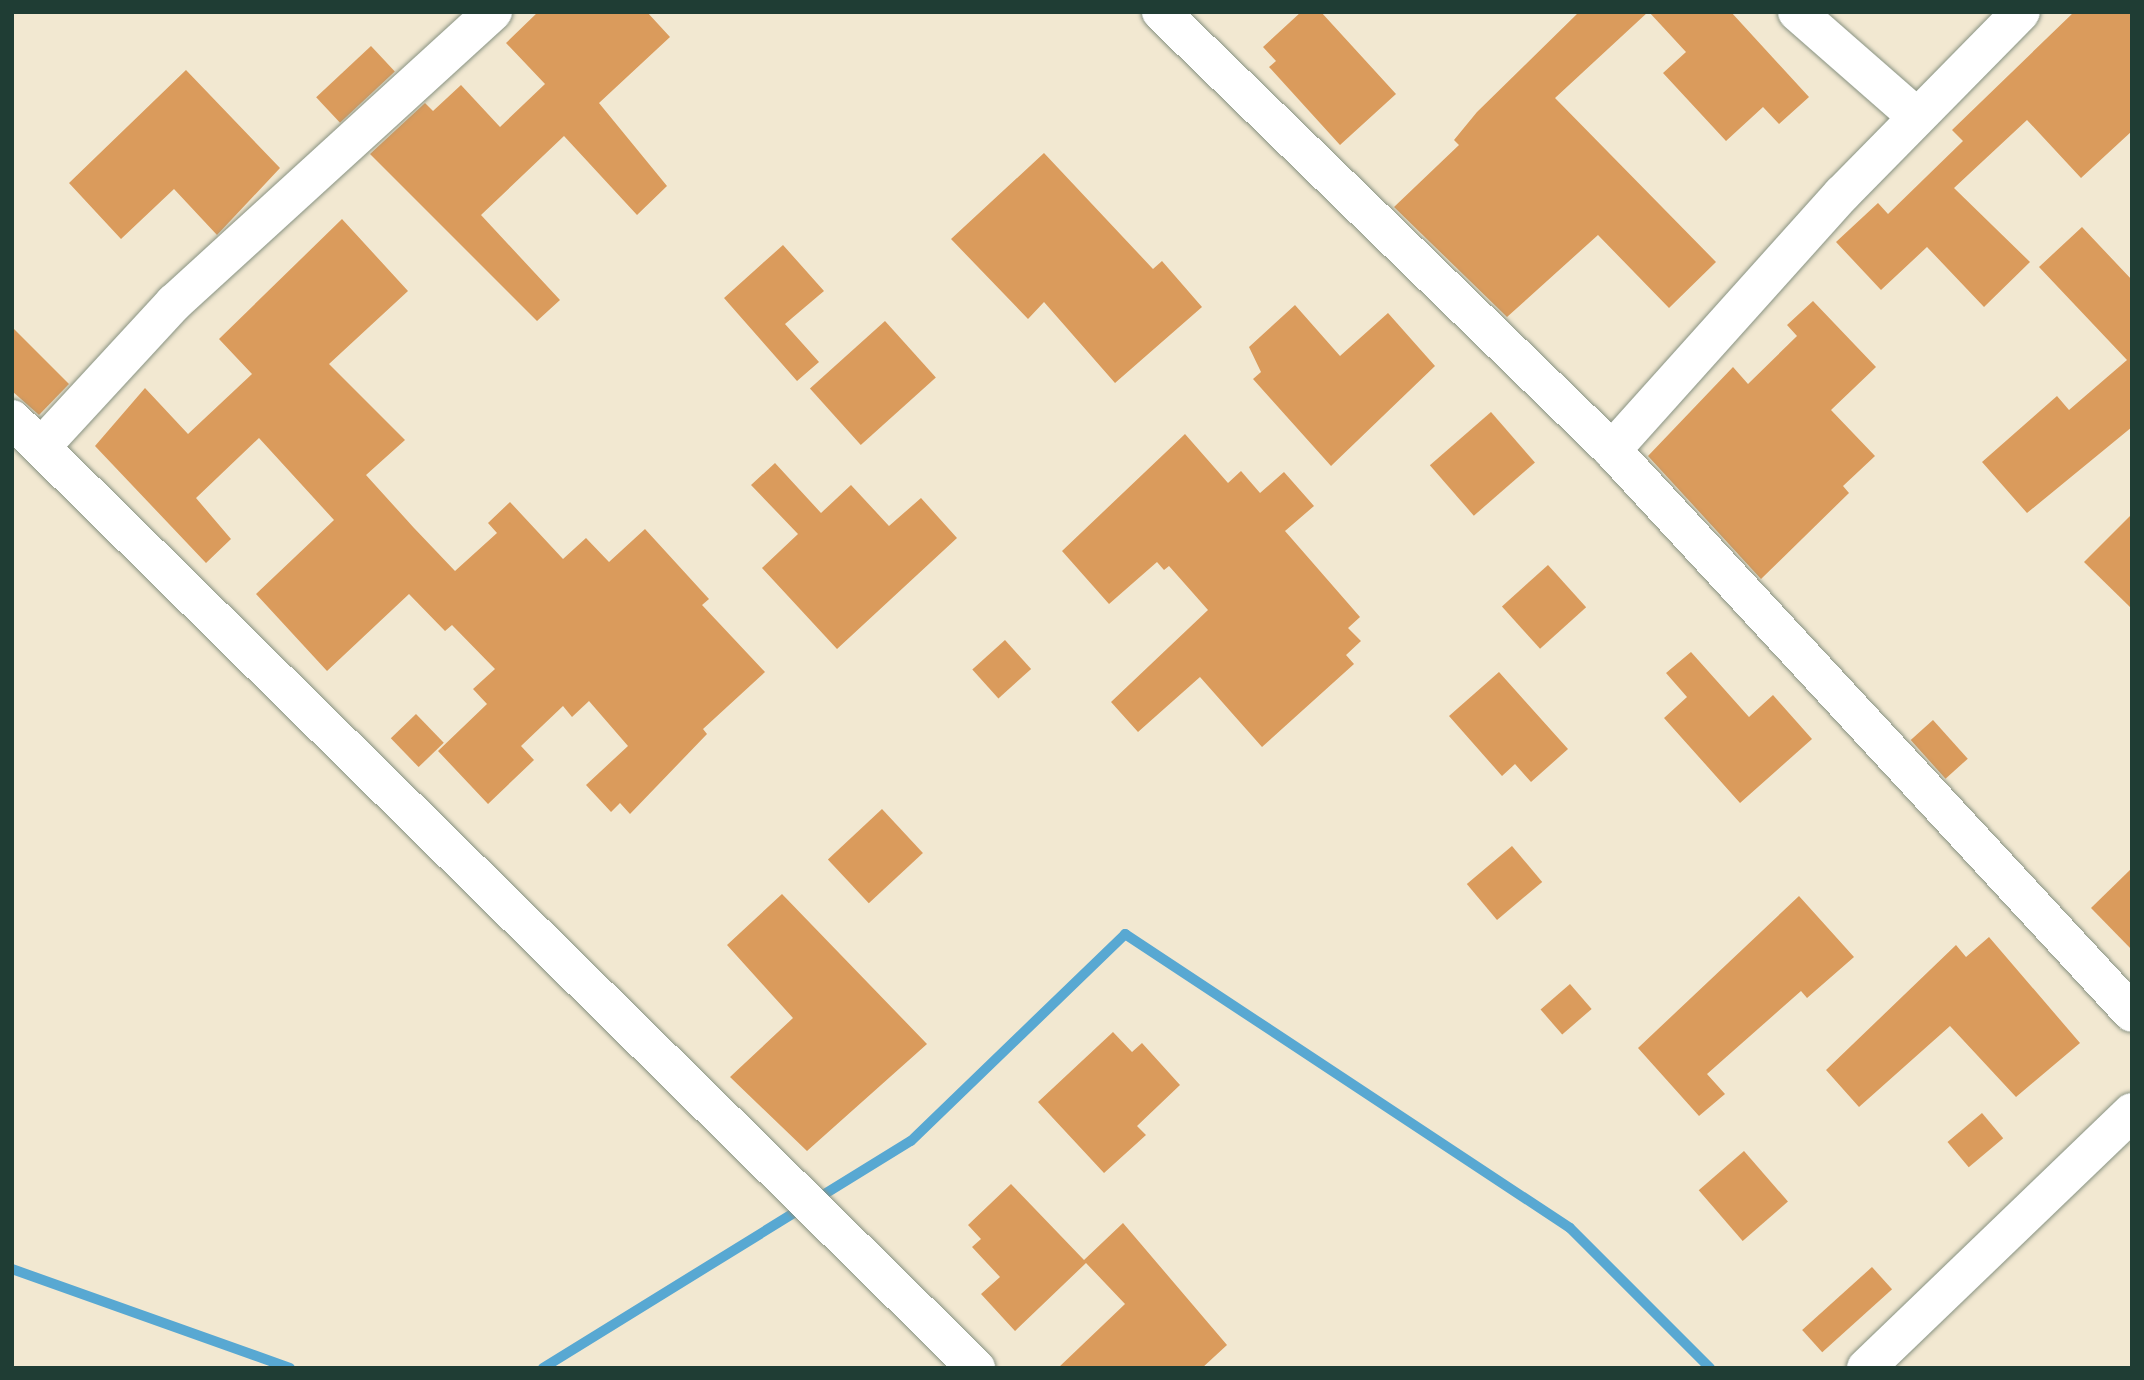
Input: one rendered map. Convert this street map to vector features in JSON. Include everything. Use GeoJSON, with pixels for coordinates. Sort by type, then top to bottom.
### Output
{"type":"FeatureCollection","features":[{"type":"Feature","properties":{"kind":"street"},"geometry":{"type":"LineString","coordinates":[[42,446],[174,303],[493,12]]}},
{"type":"Feature","properties":{"kind":"street"},"geometry":{"type":"LineString","coordinates":[[1161,12],[1612,450],[2132,1013]]}},
{"type":"Feature","properties":{"kind":"street"},"geometry":{"type":"LineString","coordinates":[[1797,12],[1916,116]]}},
{"type":"Feature","properties":{"kind":"street"},"geometry":{"type":"LineString","coordinates":[[1612,450],[1916,116],[2021,12]]}},
{"type":"Feature","properties":{"kind":"street"},"geometry":{"type":"LineString","coordinates":[[12,419],[976,1368]]}},
{"type":"Feature","properties":{"kind":"street"},"geometry":{"type":"LineString","coordinates":[[1866,1368],[2132,1112]]}},
{"type":"Feature","properties":{"kind":"building"},"geometry":{"type":"Polygon","coordinates":[[[538,12],[647,12],[670,37],[599,103],[667,186],[637,215],[564,136],[481,215],[560,300],[537,321],[370,154],[425,103],[433,111],[461,85],[500,127],[545,84],[506,43],[538,12]]]}},
{"type":"Feature","properties":{"kind":"building"},"geometry":{"type":"Polygon","coordinates":[[[1301,12],[1321,12],[1396,94],[1340,145],[1269,67],[1276,61],[1263,47],[1301,12]]]}},
{"type":"Feature","properties":{"kind":"building"},"geometry":{"type":"Polygon","coordinates":[[[1579,12],[1648,12],[1555,98],[1716,262],[1669,308],[1598,235],[1507,317],[1394,207],[1459,145],[1454,140],[1477,112],[1579,12]]]}},
{"type":"Feature","properties":{"kind":"building"},"geometry":{"type":"Polygon","coordinates":[[[1649,12],[1731,12],[1809,97],[1779,124],[1763,107],[1726,141],[1663,73],[1686,52],[1649,12]]]}},
{"type":"Feature","properties":{"kind":"building"},"geometry":{"type":"Polygon","coordinates":[[[2074,12],[2132,12],[2132,131],[2081,178],[2027,120],[1954,188],[2030,262],[1984,307],[1927,247],[1881,290],[1836,242],[1878,203],[1888,214],[1963,141],[1952,130],[2074,12]]]}},
{"type":"Feature","properties":{"kind":"building"},"geometry":{"type":"Polygon","coordinates":[[[371,46],[395,72],[340,123],[316,97],[371,46]]]}},
{"type":"Feature","properties":{"kind":"building"},"geometry":{"type":"Polygon","coordinates":[[[186,70],[280,168],[217,235],[174,189],[121,239],[69,183],[186,70]]]}},
{"type":"Feature","properties":{"kind":"building"},"geometry":{"type":"Polygon","coordinates":[[[1044,153],[1153,269],[1162,261],[1202,307],[1115,383],[1044,302],[1028,319],[951,239],[1044,153]]]}},
{"type":"Feature","properties":{"kind":"building"},"geometry":{"type":"Polygon","coordinates":[[[342,219],[408,291],[329,364],[405,440],[366,475],[414,528],[455,571],[497,533],[488,523],[510,502],[563,559],[586,538],[609,562],[645,529],[709,599],[702,605],[765,672],[703,729],[707,734],[630,814],[620,803],[611,812],[586,785],[628,746],[589,701],[572,717],[563,706],[521,746],[534,760],[488,804],[438,751],[487,704],[473,689],[495,669],[452,625],[445,631],[409,594],[327,671],[256,594],[334,520],[259,438],[196,498],[231,539],[206,563],[95,446],[145,388],[188,434],[252,374],[219,339],[342,219]]]}},
{"type":"Feature","properties":{"kind":"building"},"geometry":{"type":"Polygon","coordinates":[[[2082,227],[2132,280],[2132,427],[2027,513],[1982,462],[2057,396],[2069,410],[2127,360],[2039,267],[2082,227]]]}},
{"type":"Feature","properties":{"kind":"building"},"geometry":{"type":"Polygon","coordinates":[[[783,245],[824,291],[785,324],[819,362],[797,381],[724,298],[783,245]]]}},
{"type":"Feature","properties":{"kind":"building"},"geometry":{"type":"Polygon","coordinates":[[[1813,301],[1876,367],[1831,410],[1875,456],[1843,486],[1849,493],[1761,579],[1648,456],[1733,367],[1748,384],[1797,336],[1787,325],[1813,301]]]}},
{"type":"Feature","properties":{"kind":"building"},"geometry":{"type":"Polygon","coordinates":[[[1295,305],[1340,356],[1388,313],[1435,366],[1331,466],[1253,379],[1261,372],[1249,347],[1295,305]]]}},
{"type":"Feature","properties":{"kind":"building"},"geometry":{"type":"Polygon","coordinates":[[[885,321],[936,377],[861,445],[810,389],[885,321]]]}},
{"type":"Feature","properties":{"kind":"building"},"geometry":{"type":"Polygon","coordinates":[[[12,327],[69,384],[39,415],[12,391],[12,327]]]}},
{"type":"Feature","properties":{"kind":"building"},"geometry":{"type":"Polygon","coordinates":[[[1491,412],[1535,463],[1474,516],[1430,465],[1491,412]]]}},
{"type":"Feature","properties":{"kind":"building"},"geometry":{"type":"Polygon","coordinates":[[[1185,434],[1228,483],[1241,471],[1260,493],[1284,472],[1314,506],[1285,531],[1360,617],[1348,628],[1361,641],[1346,655],[1354,664],[1262,747],[1200,677],[1138,732],[1111,702],[1208,610],[1169,566],[1164,570],[1157,562],[1109,604],[1062,551],[1185,434]]]}},
{"type":"Feature","properties":{"kind":"building"},"geometry":{"type":"Polygon","coordinates":[[[775,463],[821,513],[851,485],[889,526],[921,498],[957,538],[837,649],[762,568],[798,534],[751,485],[775,463]]]}},
{"type":"Feature","properties":{"kind":"building"},"geometry":{"type":"Polygon","coordinates":[[[2132,514],[2132,609],[2084,562],[2132,514]]]}},
{"type":"Feature","properties":{"kind":"building"},"geometry":{"type":"Polygon","coordinates":[[[1548,565],[1586,607],[1540,649],[1502,606],[1548,565]]]}},
{"type":"Feature","properties":{"kind":"building"},"geometry":{"type":"Polygon","coordinates":[[[1005,640],[1031,669],[998,698],[972,669],[1005,640]]]}},
{"type":"Feature","properties":{"kind":"building"},"geometry":{"type":"Polygon","coordinates":[[[1691,652],[1749,717],[1773,695],[1812,739],[1740,803],[1664,718],[1687,697],[1666,673],[1691,652]]]}},
{"type":"Feature","properties":{"kind":"building"},"geometry":{"type":"Polygon","coordinates":[[[1499,672],[1568,749],[1531,782],[1515,764],[1502,776],[1449,716],[1499,672]]]}},
{"type":"Feature","properties":{"kind":"building"},"geometry":{"type":"Polygon","coordinates":[[[416,714],[444,743],[419,767],[391,738],[416,714]]]}},
{"type":"Feature","properties":{"kind":"building"},"geometry":{"type":"Polygon","coordinates":[[[1933,720],[1968,759],[1946,779],[1911,740],[1933,720]]]}},
{"type":"Feature","properties":{"kind":"building"},"geometry":{"type":"Polygon","coordinates":[[[882,809],[923,853],[869,903],[828,859],[882,809]]]}},
{"type":"Feature","properties":{"kind":"building"},"geometry":{"type":"Polygon","coordinates":[[[1512,846],[1542,882],[1497,920],[1467,884],[1512,846]]]}},
{"type":"Feature","properties":{"kind":"building"},"geometry":{"type":"Polygon","coordinates":[[[2132,868],[2132,950],[2091,908],[2132,868]]]}},
{"type":"Feature","properties":{"kind":"building"},"geometry":{"type":"Polygon","coordinates":[[[782,894],[927,1044],[807,1151],[730,1077],[793,1018],[727,945],[782,894]]]}},
{"type":"Feature","properties":{"kind":"building"},"geometry":{"type":"Polygon","coordinates":[[[1799,896],[1854,957],[1807,998],[1801,991],[1707,1074],[1725,1094],[1699,1116],[1638,1048],[1799,896]]]}},
{"type":"Feature","properties":{"kind":"building"},"geometry":{"type":"Polygon","coordinates":[[[1989,937],[2080,1043],[2016,1097],[1950,1026],[1859,1107],[1826,1070],[1956,945],[1966,957],[1989,937]]]}},
{"type":"Feature","properties":{"kind":"building"},"geometry":{"type":"Polygon","coordinates":[[[1570,984],[1592,1009],[1562,1034],[1541,1010],[1570,984]]]}},
{"type":"Feature","properties":{"kind":"building"},"geometry":{"type":"Polygon","coordinates":[[[1113,1032],[1132,1052],[1142,1043],[1180,1085],[1137,1126],[1146,1135],[1104,1173],[1038,1102],[1113,1032]]]}},
{"type":"Feature","properties":{"kind":"building"},"geometry":{"type":"Polygon","coordinates":[[[1982,1113],[2003,1138],[1969,1167],[1948,1142],[1982,1113]]]}},
{"type":"Feature","properties":{"kind":"building"},"geometry":{"type":"Polygon","coordinates":[[[1744,1151],[1788,1202],[1743,1241],[1699,1190],[1744,1151]]]}},
{"type":"Feature","properties":{"kind":"building"},"geometry":{"type":"Polygon","coordinates":[[[1011,1184],[1084,1260],[1123,1223],[1227,1345],[1202,1368],[1058,1368],[1125,1304],[1086,1263],[1015,1331],[981,1294],[1000,1277],[972,1247],[981,1239],[968,1225],[1011,1184]]]}},
{"type":"Feature","properties":{"kind":"building"},"geometry":{"type":"Polygon","coordinates":[[[1872,1267],[1892,1289],[1822,1352],[1802,1330],[1872,1267]]]}},
{"type":"Feature","properties":{"kind":"waterway"},"geometry":{"type":"LineString","coordinates":[[543,1368],[911,1141],[1125,934],[1570,1228],[1710,1368]]}},
{"type":"Feature","properties":{"kind":"waterway"},"geometry":{"type":"LineString","coordinates":[[12,1269],[290,1368]]}}]}
